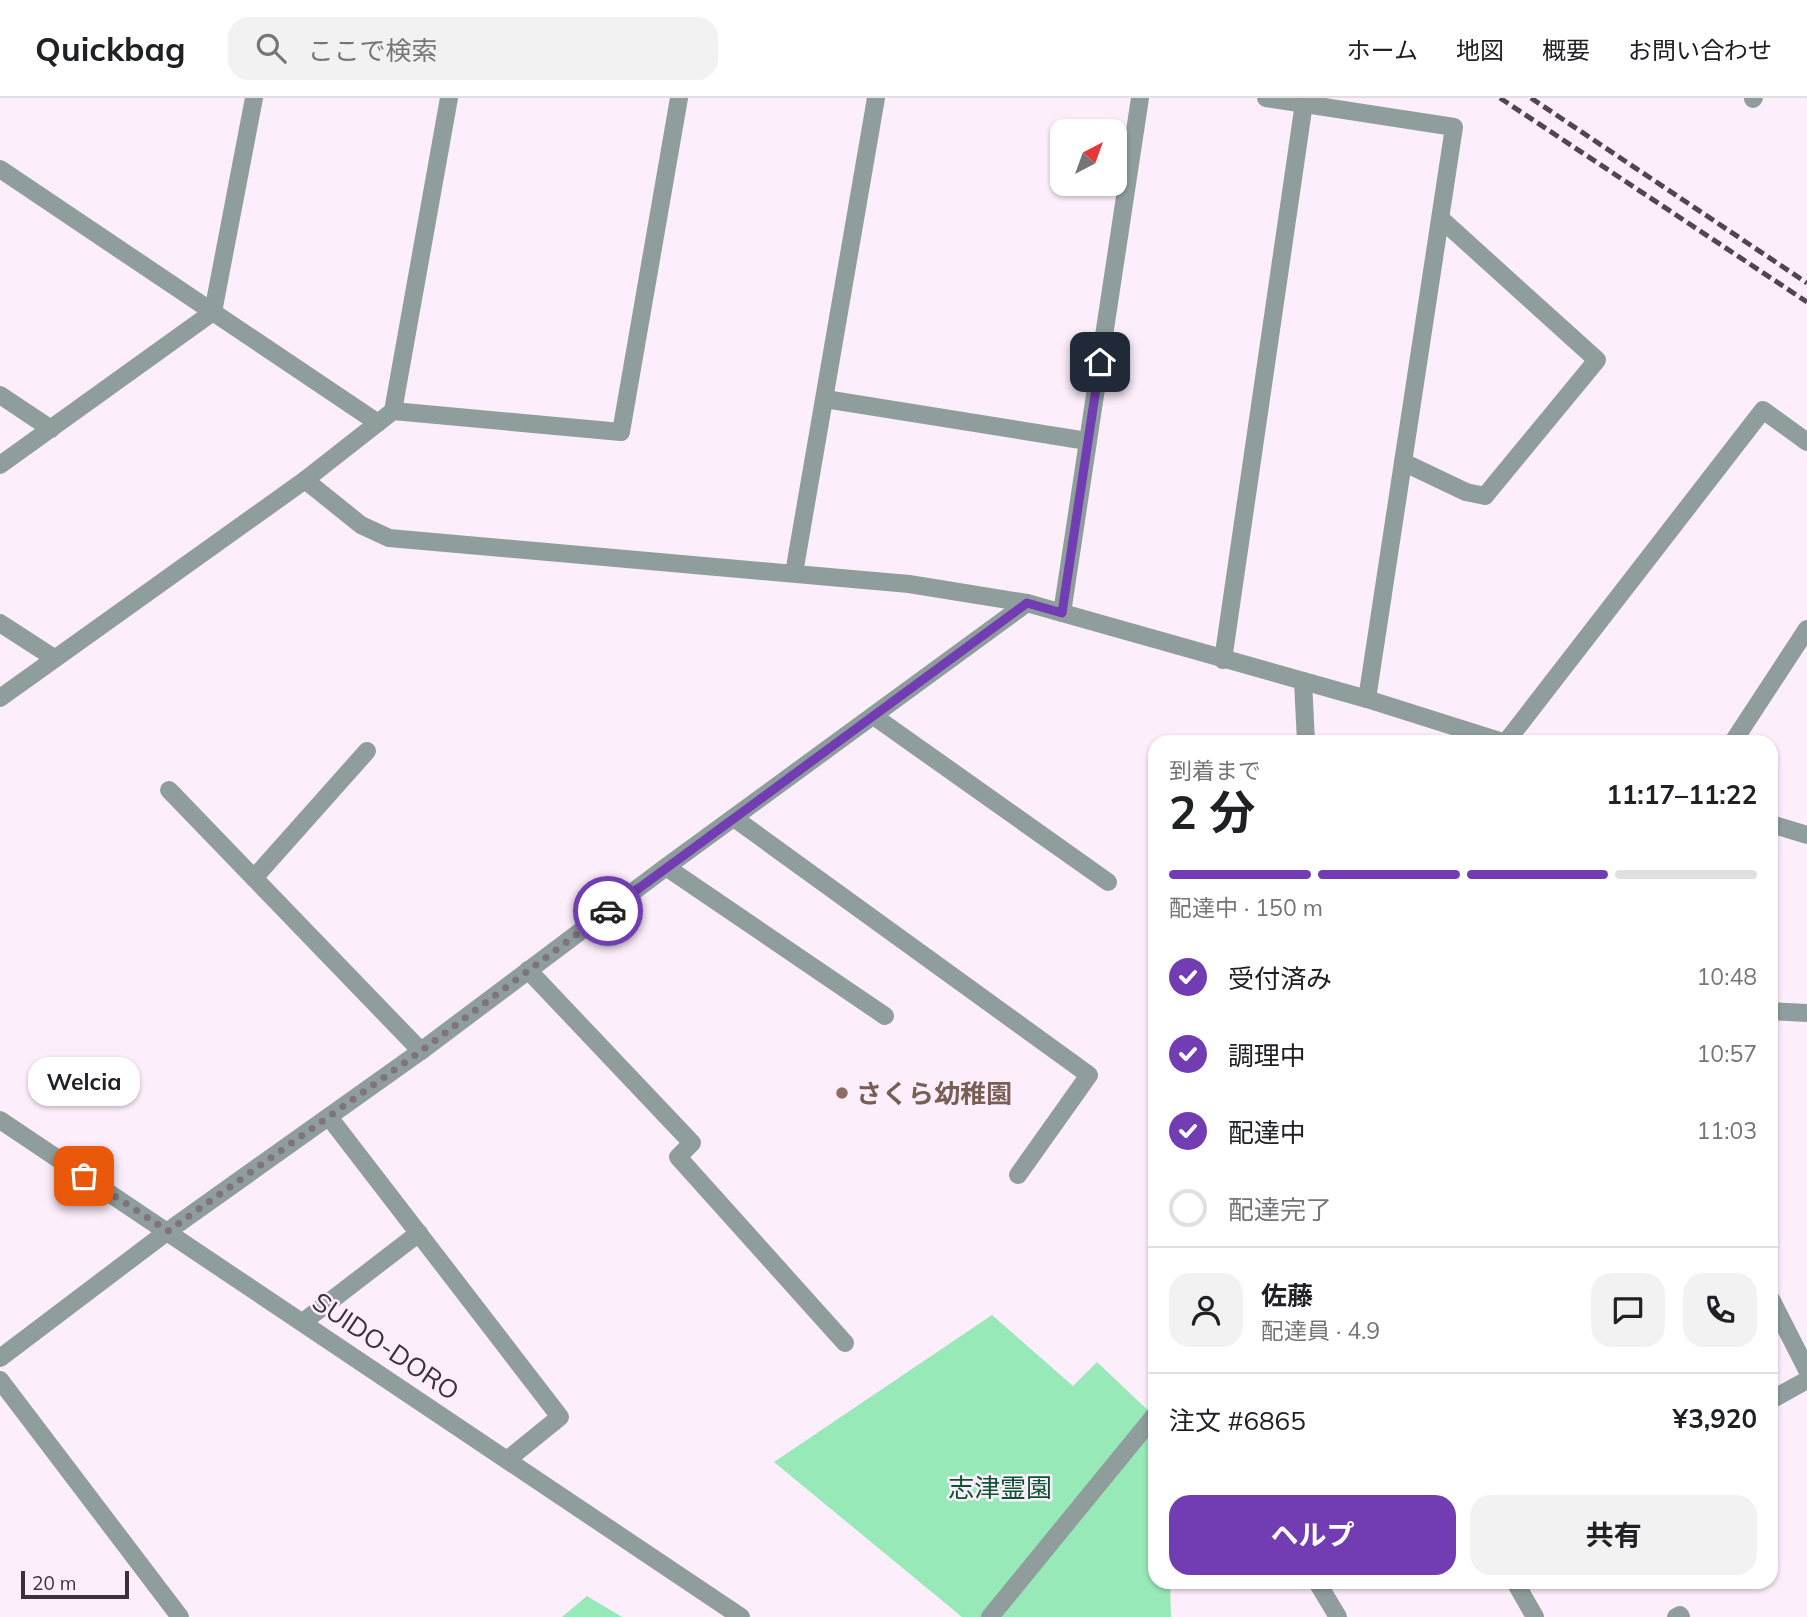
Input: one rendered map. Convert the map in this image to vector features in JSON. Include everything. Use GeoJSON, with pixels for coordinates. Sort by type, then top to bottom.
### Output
{"type":"FeatureCollection","features":[{"type":"Feature","properties":{"kind":"street"},"geometry":{"type":"LineString","coordinates":[[0,698],[305,480],[393,411],[449,98]]}},
{"type":"Feature","properties":{"kind":"street"},"geometry":{"type":"LineString","coordinates":[[393,411],[621,432],[679,98]]}},
{"type":"Feature","properties":{"kind":"street"},"geometry":{"type":"LineString","coordinates":[[794,573],[876,98]]}},
{"type":"Feature","properties":{"kind":"street"},"geometry":{"type":"LineString","coordinates":[[1062,613],[1140,98]]}},
{"type":"Feature","properties":{"kind":"street"},"geometry":{"type":"LineString","coordinates":[[1266,98],[1454,127],[1367,699]]}},
{"type":"Feature","properties":{"kind":"street"},"geometry":{"type":"LineString","coordinates":[[0,465],[213,312],[248,101]]}},
{"type":"Feature","properties":{"kind":"street"},"geometry":{"type":"LineString","coordinates":[[1223,660],[1304,103]]}},
{"type":"Feature","properties":{"kind":"street"},"geometry":{"type":"LineString","coordinates":[[0,169],[378,423]]}},
{"type":"Feature","properties":{"kind":"street"},"geometry":{"type":"LineString","coordinates":[[1403,462],[1466,492],[1485,496],[1597,360],[1441,219]]}},
{"type":"Feature","properties":{"kind":"street"},"geometry":{"type":"LineString","coordinates":[[0,395],[51,429]]}},
{"type":"Feature","properties":{"kind":"street"},"geometry":{"type":"LineString","coordinates":[[825,400],[1087,441]]}},
{"type":"Feature","properties":{"kind":"street"},"geometry":{"type":"LineString","coordinates":[[1509,735],[1763,410],[1807,442]]}},
{"type":"Feature","properties":{"kind":"street"},"geometry":{"type":"LineString","coordinates":[[305,480],[361,525],[388,538],[909,584],[1027,603],[1367,699],[1482,735]]}},
{"type":"Feature","properties":{"kind":"street"},"geometry":{"type":"LineString","coordinates":[[0,1358],[168,1231],[421,1051],[666,867],[875,717],[1027,603]]}},
{"type":"Feature","properties":{"kind":"street"},"geometry":{"type":"LineString","coordinates":[[0,623],[54,659]]}},
{"type":"Feature","properties":{"kind":"street"},"geometry":{"type":"LineString","coordinates":[[1738,735],[1807,629]]}},
{"type":"Feature","properties":{"kind":"street"},"geometry":{"type":"LineString","coordinates":[[1303,681],[1306,735]]}},
{"type":"Feature","properties":{"kind":"street"},"geometry":{"type":"LineString","coordinates":[[875,717],[1108,882]]}},
{"type":"Feature","properties":{"kind":"street"},"geometry":{"type":"LineString","coordinates":[[254,878],[367,751]]}},
{"type":"Feature","properties":{"kind":"street"},"geometry":{"type":"LineString","coordinates":[[169,790],[421,1051]]}},
{"type":"Feature","properties":{"kind":"street"},"geometry":{"type":"LineString","coordinates":[[734,818],[1089,1075],[1018,1175]]}},
{"type":"Feature","properties":{"kind":"street"},"geometry":{"type":"LineString","coordinates":[[1778,826],[1807,835]]}},
{"type":"Feature","properties":{"kind":"street"},"geometry":{"type":"LineString","coordinates":[[666,867],[885,1016]]}},
{"type":"Feature","properties":{"kind":"street"},"geometry":{"type":"LineString","coordinates":[[528,970],[692,1143],[678,1157],[845,1343]]}},
{"type":"Feature","properties":{"kind":"street"},"geometry":{"type":"LineString","coordinates":[[1778,1011],[1807,1013]]}},
{"type":"Feature","properties":{"kind":"street"},"geometry":{"type":"LineString","coordinates":[[329,1117],[560,1417],[508,1460]]}},
{"type":"Feature","properties":{"kind":"street","name":"SUIDO-DORO"},"geometry":{"type":"LineString","coordinates":[[0,1120],[741,1617]]}},
{"type":"Feature","properties":{"kind":"street"},"geometry":{"type":"LineString","coordinates":[[303,1322],[419,1233]]}},
{"type":"Feature","properties":{"kind":"street"},"geometry":{"type":"LineString","coordinates":[[1778,1313],[1807,1370]]}},
{"type":"Feature","properties":{"kind":"street"},"geometry":{"type":"LineString","coordinates":[[0,1380],[180,1617]]}},
{"type":"Feature","properties":{"kind":"street"},"geometry":{"type":"LineString","coordinates":[[1778,1396],[1807,1380]]}},
{"type":"Feature","properties":{"kind":"street"},"geometry":{"type":"LineString","coordinates":[[990,1617],[1148,1424]]}},
{"type":"Feature","properties":{"kind":"street"},"geometry":{"type":"LineString","coordinates":[[1321,1589],[1338,1617]]}},
{"type":"Feature","properties":{"kind":"street"},"geometry":{"type":"LineString","coordinates":[[1519,1589],[1535,1617]]}},
{"type":"Feature","properties":{"kind":"green space","name":"志津霊園"},"geometry":{"type":"Polygon","coordinates":[[[992,1315],[1073,1386],[1097,1362],[1148,1410],[1148,1589],[1170,1589],[1171,1617],[962,1617],[774,1462],[992,1315]]]}},
{"type":"Feature","properties":{"kind":"green space"},"geometry":{"type":"Polygon","coordinates":[[[587,1596],[622,1617],[562,1617],[587,1596]]]}},
{"type":"Feature","properties":{"kind":"railway"},"geometry":{"type":"LineString","coordinates":[[1500,98],[1807,302]]}},
{"type":"Feature","properties":{"kind":"railway"},"geometry":{"type":"LineString","coordinates":[[1531,98],[1807,283]]}},
{"type":"Feature","properties":{"kind":"way so far"},"geometry":{"type":"LineString","coordinates":[[84,1176],[168,1231],[421,1051],[608,911]]}},
{"type":"Feature","properties":{"kind":"place","name":"さくら幼稚園"},"geometry":{"type":"Point","coordinates":[842,1093]}},
{"type":"Feature","properties":{"kind":"place","name":"Welcia"},"geometry":{"type":"Point","coordinates":[84,1176]}},
{"type":"Feature","properties":{"kind":"route"},"geometry":{"type":"LineString","coordinates":[[608,911],[1027,603],[1062,613],[1100,362]]}}]}
